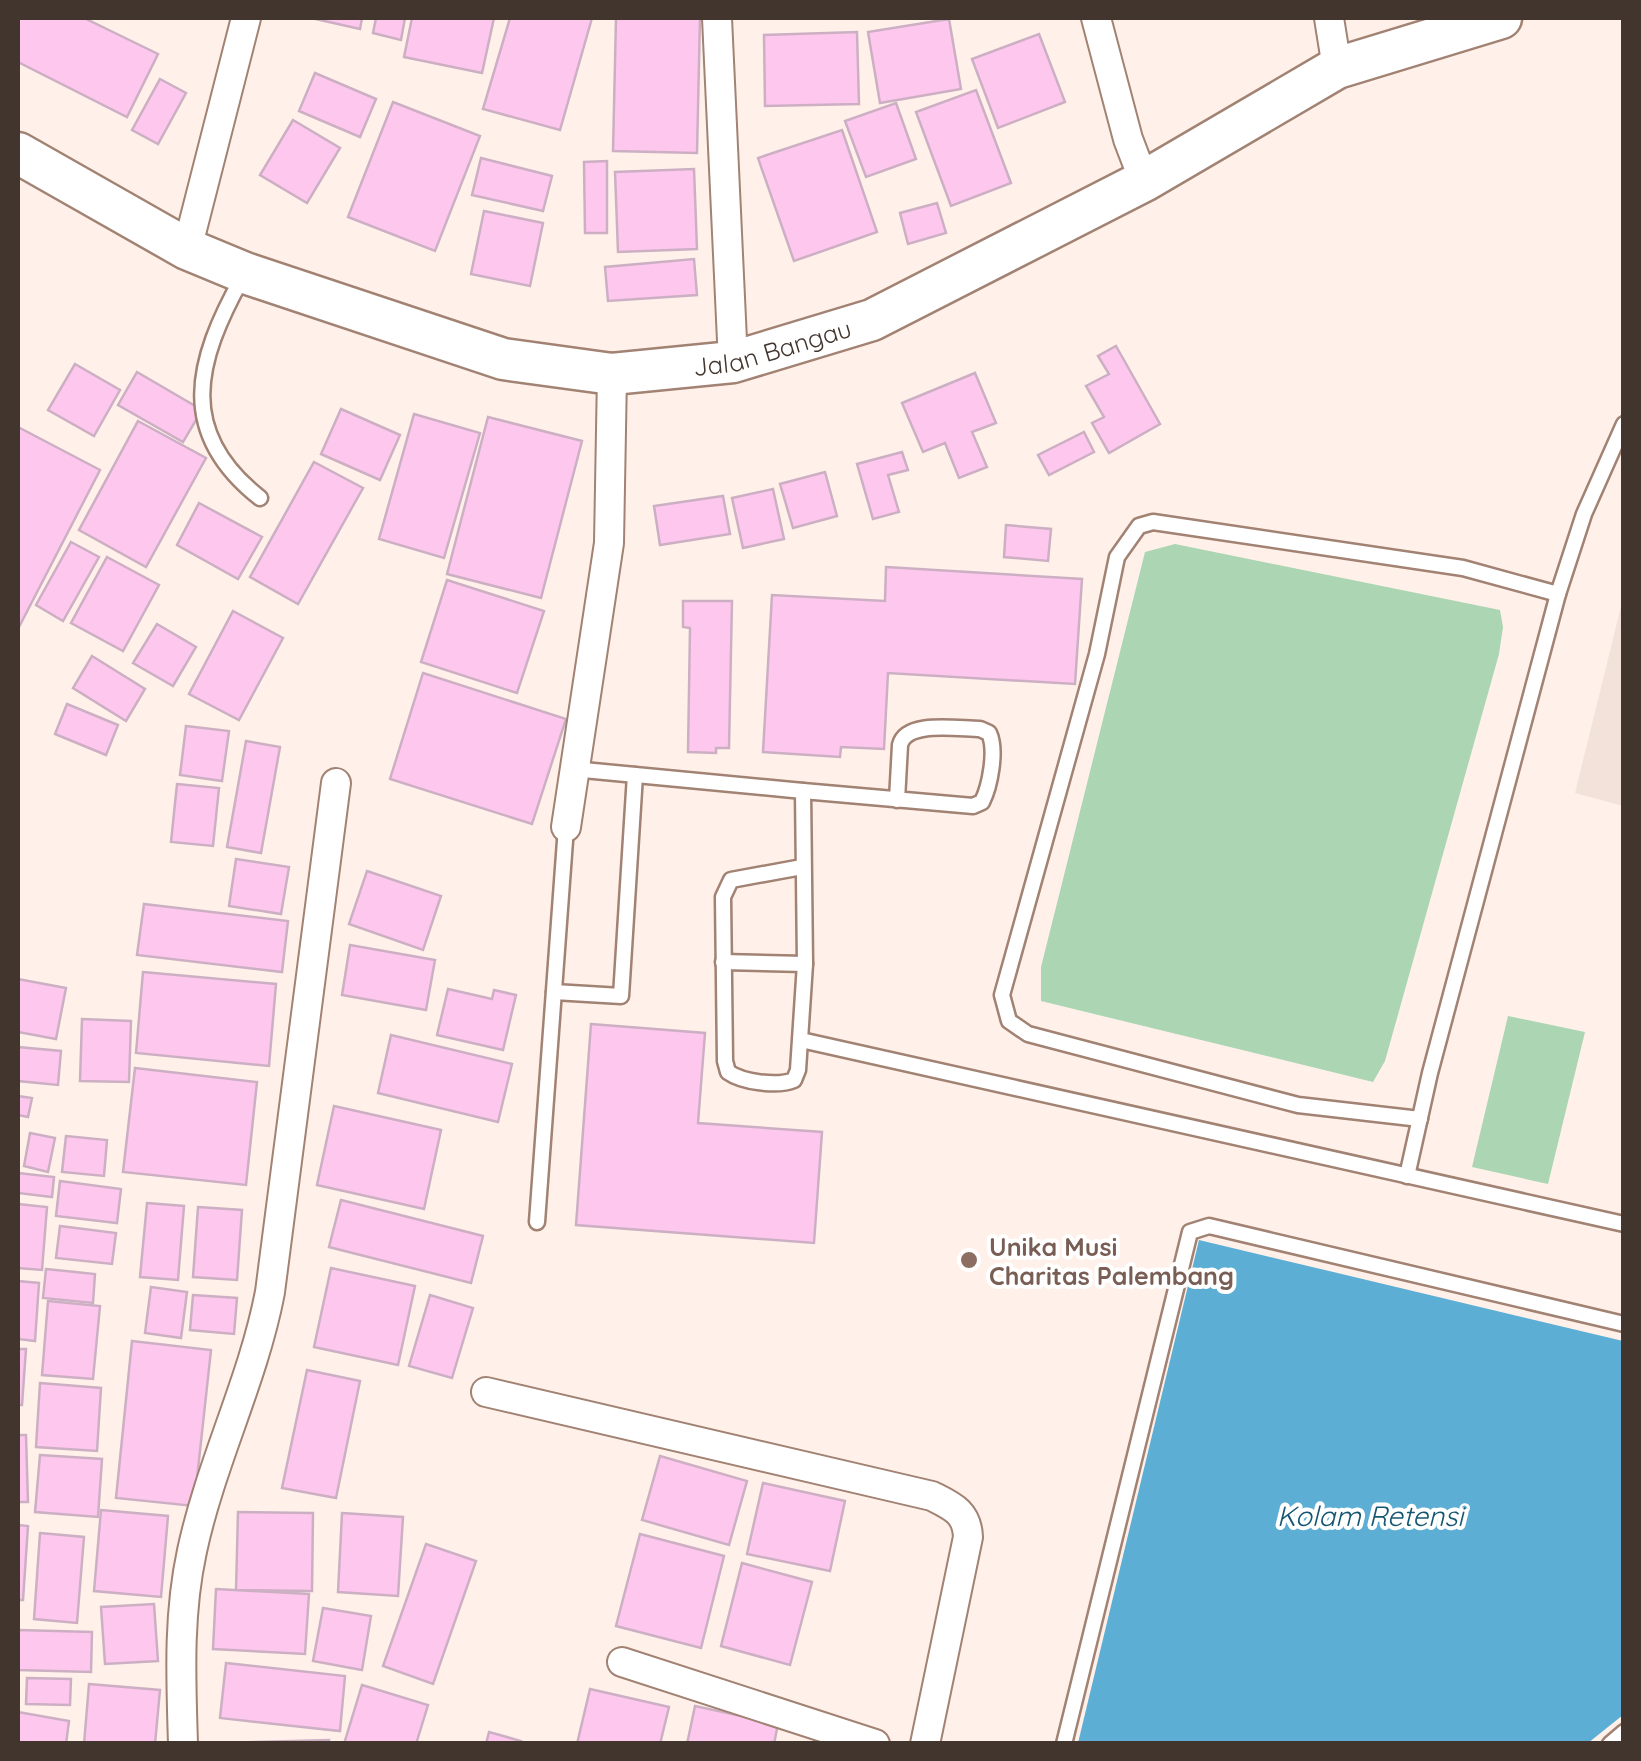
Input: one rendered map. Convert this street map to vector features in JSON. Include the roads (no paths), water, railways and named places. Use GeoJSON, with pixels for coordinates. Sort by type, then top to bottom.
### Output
{"type":"FeatureCollection","features":[{"type":"Feature","properties":{"kind":"street"},"geometry":{"type":"LineString","coordinates":[[188,248],[246,18]]}},
{"type":"Feature","properties":{"kind":"street"},"geometry":{"type":"LineString","coordinates":[[717,18],[733,362]]}},
{"type":"Feature","properties":{"kind":"street"},"geometry":{"type":"LineString","coordinates":[[1096,18],[1128,138],[1144,181]]}},
{"type":"Feature","properties":{"kind":"street"},"geometry":{"type":"LineString","coordinates":[[1329,18],[1337,68]]}},
{"type":"Feature","properties":{"kind":"street","name":"Jalan Bangau"},"geometry":{"type":"LineString","coordinates":[[18,153],[188,248],[245,273],[503,358],[612,374],[733,362],[872,320],[1144,181],[1337,68],[1501,18]]}},
{"type":"Feature","properties":{"kind":"street"},"geometry":{"type":"LineString","coordinates":[[566,827],[609,543],[612,374]]}},
{"type":"Feature","properties":{"kind":"street"},"geometry":{"type":"LineString","coordinates":[[183,1744],[180,1631],[192,1552],[259,1347],[270,1292],[336,784]]}},
{"type":"Feature","properties":{"kind":"street"},"geometry":{"type":"LineString","coordinates":[[486,1392],[932,1496],[962,1513],[968,1523],[968,1537],[925,1744]]}},
{"type":"Feature","properties":{"kind":"street"},"geometry":{"type":"LineString","coordinates":[[622,1662],[875,1744]]}},
{"type":"Feature","properties":{"kind":"lane"},"geometry":{"type":"LineString","coordinates":[[245,273],[225,308],[204,370],[200,397],[219,456],[238,480],[260,498]]}},
{"type":"Feature","properties":{"kind":"lane"},"geometry":{"type":"LineString","coordinates":[[1408,1176],[1558,594],[1584,514],[1624,424]]}},
{"type":"Feature","properties":{"kind":"lane"},"geometry":{"type":"LineString","coordinates":[[1420,1120],[1298,1105],[1028,1034],[1009,1021],[1002,995],[1097,654],[1117,557],[1139,526],[1153,522],[1464,568],[1558,594]]}},
{"type":"Feature","properties":{"kind":"lane"},"geometry":{"type":"LineString","coordinates":[[573,769],[897,800],[973,806],[982,802],[986,794],[993,741],[989,733],[980,729],[911,728],[900,744],[897,800]]}},
{"type":"Feature","properties":{"kind":"lane"},"geometry":{"type":"LineString","coordinates":[[554,992],[621,996],[635,775]]}},
{"type":"Feature","properties":{"kind":"lane"},"geometry":{"type":"LineString","coordinates":[[802,867],[731,880],[723,898],[728,1072],[737,1078],[786,1084],[794,1080],[802,1040],[805,964],[803,791]]}},
{"type":"Feature","properties":{"kind":"lane"},"geometry":{"type":"LineString","coordinates":[[537,1222],[566,827]]}},
{"type":"Feature","properties":{"kind":"lane"},"geometry":{"type":"LineString","coordinates":[[723,962],[805,964]]}},
{"type":"Feature","properties":{"kind":"lane"},"geometry":{"type":"LineString","coordinates":[[802,1040],[1624,1224]]}},
{"type":"Feature","properties":{"kind":"lane"},"geometry":{"type":"LineString","coordinates":[[1064,1744],[1190,1232],[1209,1226],[1624,1324]]}},
{"type":"Feature","properties":{"kind":"lane"},"geometry":{"type":"LineString","coordinates":[[1610,1744],[1624,1732]]}},
{"type":"Feature","properties":{"kind":"water","name":"Kolam Retensi"},"geometry":{"type":"Polygon","coordinates":[[[1199,1240],[1623,1341],[1623,1715],[1588,1743],[1078,1743],[1199,1240]]]}},
{"type":"Feature","properties":{"kind":"place","name":"Unika Musi Charitas Palembang"},"geometry":{"type":"Point","coordinates":[969,1260]}}]}
